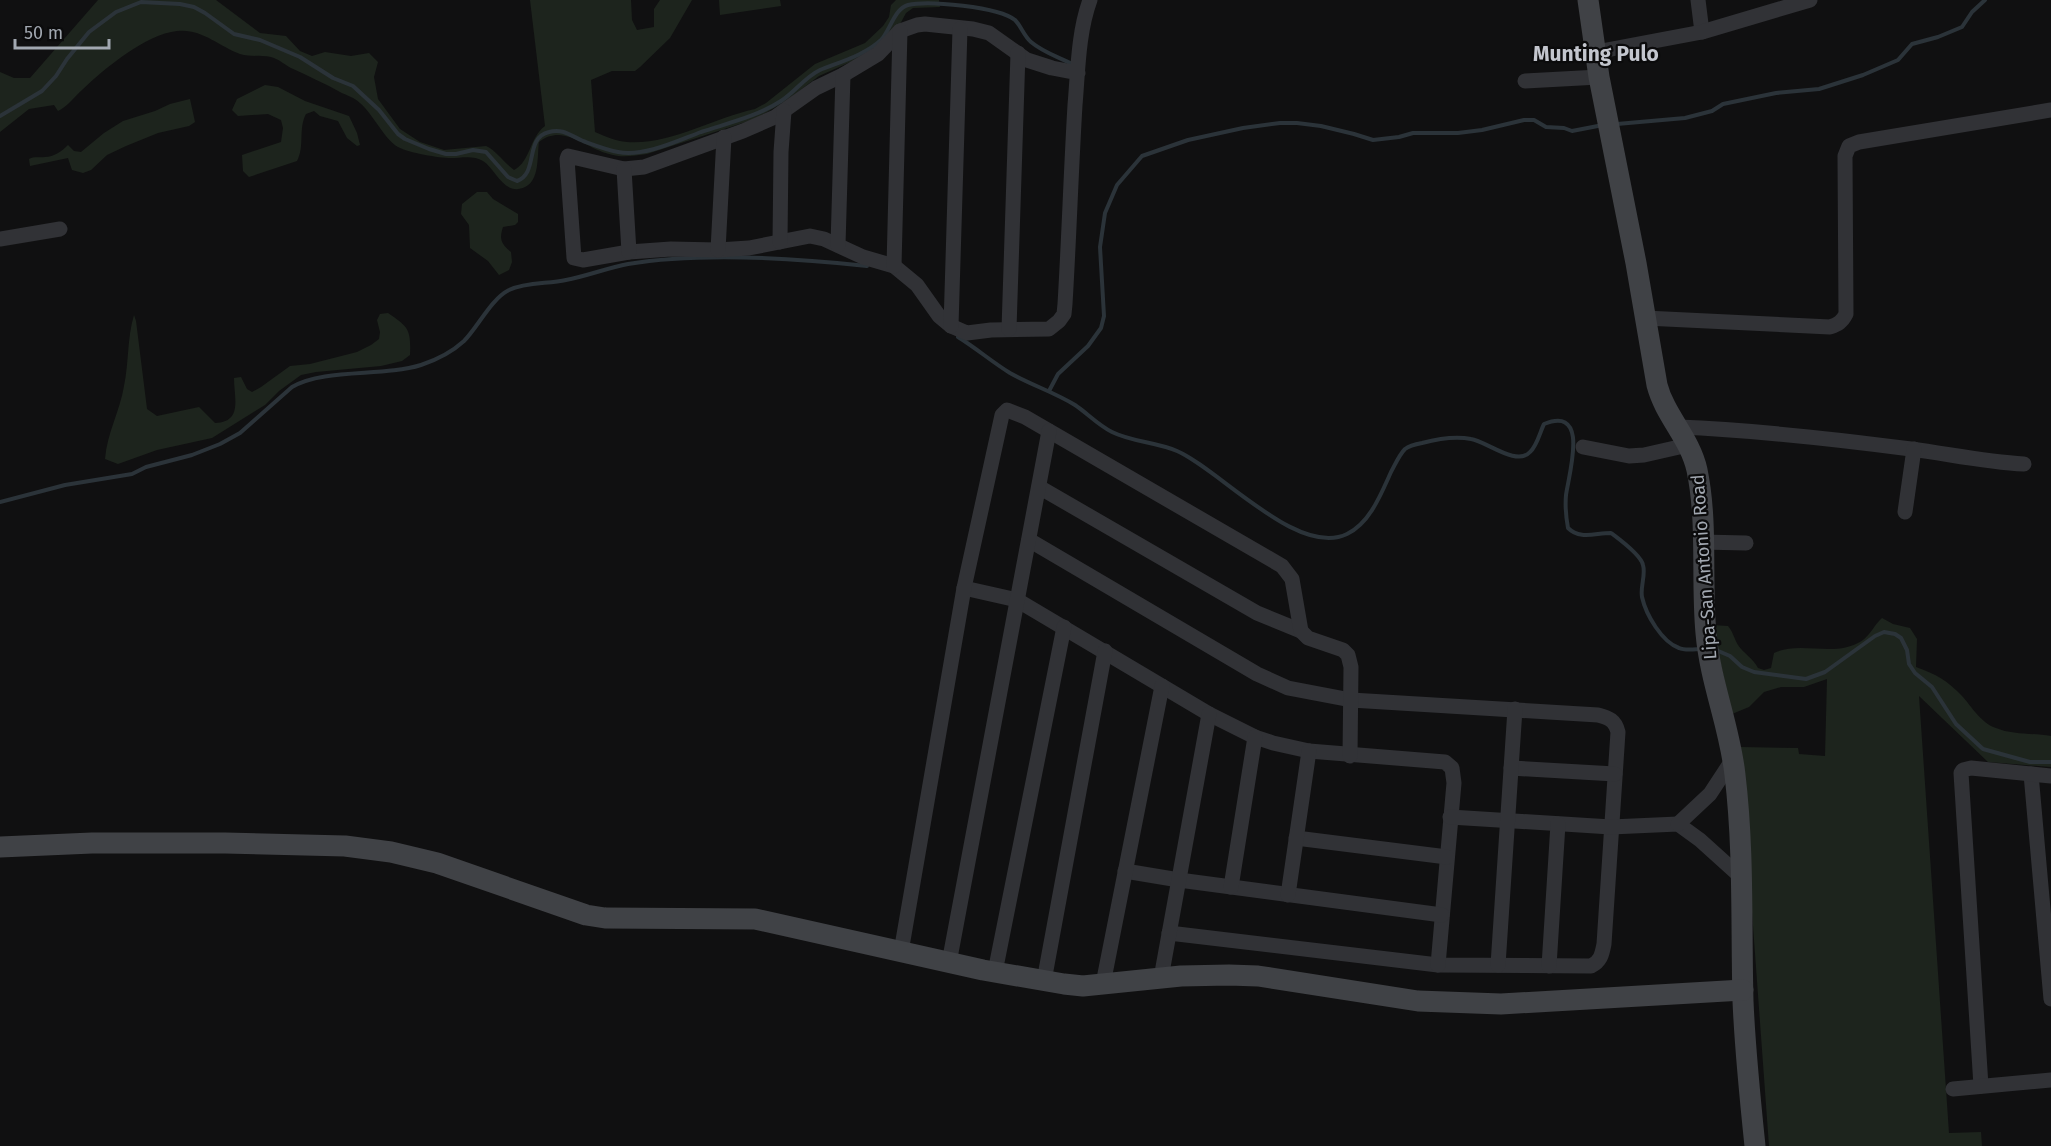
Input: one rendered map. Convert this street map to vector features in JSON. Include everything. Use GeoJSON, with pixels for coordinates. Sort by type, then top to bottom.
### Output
{"type":"FeatureCollection","features":[{"type":"Feature","properties":{"kind":"street"},"geometry":{"type":"LineString","coordinates":[[1078,73],[1026,60],[989,33],[973,29],[925,24],[900,31],[878,54],[816,88],[765,122],[724,138],[644,167],[624,169],[568,156],[574,258],[583,260],[629,252],[671,249],[718,250],[758,247],[810,236],[824,239],[863,257],[894,266],[917,285],[939,316],[951,326],[967,333],[1049,328],[1064,314],[1071,233],[1070,190],[1078,73],[1084,15],[1090,0]]}},
{"type":"Feature","properties":{"kind":"street","name":"Lipa-San Antonio Road"},"geometry":{"type":"LineString","coordinates":[[1588,0],[1599,77],[1659,394],[1695,460],[1700,485],[1706,636],[1710,664],[1733,759],[1741,877],[1743,990],[1755,1146]]}},
{"type":"Feature","properties":{"kind":"street"},"geometry":{"type":"LineString","coordinates":[[1698,0],[1702,32]]}},
{"type":"Feature","properties":{"kind":"street"},"geometry":{"type":"LineString","coordinates":[[1596,52],[1702,32],[1810,0]]}},
{"type":"Feature","properties":{"kind":"street"},"geometry":{"type":"LineString","coordinates":[[951,326],[960,29]]}},
{"type":"Feature","properties":{"kind":"street"},"geometry":{"type":"LineString","coordinates":[[894,266],[900,31]]}},
{"type":"Feature","properties":{"kind":"street"},"geometry":{"type":"LineString","coordinates":[[1009,329],[1018,53]]}},
{"type":"Feature","properties":{"kind":"street"},"geometry":{"type":"LineString","coordinates":[[838,245],[843,75]]}},
{"type":"Feature","properties":{"kind":"street"},"geometry":{"type":"LineString","coordinates":[[1525,81],[1599,77]]}},
{"type":"Feature","properties":{"kind":"street"},"geometry":{"type":"LineString","coordinates":[[1645,318],[1830,327],[1838,324],[1843,321],[1846,314],[1845,156],[1849,146],[1859,142],[2051,110]]}},
{"type":"Feature","properties":{"kind":"street"},"geometry":{"type":"LineString","coordinates":[[780,242],[784,111]]}},
{"type":"Feature","properties":{"kind":"street"},"geometry":{"type":"LineString","coordinates":[[718,250],[724,138]]}},
{"type":"Feature","properties":{"kind":"street"},"geometry":{"type":"LineString","coordinates":[[624,169],[629,252]]}},
{"type":"Feature","properties":{"kind":"street"},"geometry":{"type":"LineString","coordinates":[[0,239],[60,229]]}},
{"type":"Feature","properties":{"kind":"street"},"geometry":{"type":"LineString","coordinates":[[901,952],[964,588],[1002,415],[1007,410],[1049,431],[1282,566],[1292,579],[1296,592],[1301,631]]}},
{"type":"Feature","properties":{"kind":"street"},"geometry":{"type":"LineString","coordinates":[[950,963],[1049,431]]}},
{"type":"Feature","properties":{"kind":"street"},"geometry":{"type":"LineString","coordinates":[[1583,447],[1629,456],[1644,455],[1683,436],[1770,432],[1914,449],[1992,463],[2024,464]]}},
{"type":"Feature","properties":{"kind":"street"},"geometry":{"type":"LineString","coordinates":[[1905,512],[1914,449]]}},
{"type":"Feature","properties":{"kind":"street"},"geometry":{"type":"LineString","coordinates":[[1039,487],[1257,613],[1301,631],[1308,638],[1348,655],[1351,667],[1350,756]]}},
{"type":"Feature","properties":{"kind":"street"},"geometry":{"type":"LineString","coordinates":[[1029,540],[1273,682],[1306,692],[1351,700],[1598,715],[1609,718],[1616,724],[1618,732],[1602,954],[1598,963],[1591,966],[1438,965],[1169,933]]}},
{"type":"Feature","properties":{"kind":"street"},"geometry":{"type":"LineString","coordinates":[[1702,542],[1746,543]]}},
{"type":"Feature","properties":{"kind":"street"},"geometry":{"type":"LineString","coordinates":[[964,588],[1017,600],[1209,714],[1255,737],[1309,751],[1445,762],[1452,768],[1454,783],[1438,965]]}},
{"type":"Feature","properties":{"kind":"street"},"geometry":{"type":"LineString","coordinates":[[995,972],[1064,627]]}},
{"type":"Feature","properties":{"kind":"street"},"geometry":{"type":"LineString","coordinates":[[1044,981],[1105,651]]}},
{"type":"Feature","properties":{"kind":"street"},"geometry":{"type":"LineString","coordinates":[[1103,984],[1162,686]]}},
{"type":"Feature","properties":{"kind":"street"},"geometry":{"type":"LineString","coordinates":[[1498,965],[1515,709]]}},
{"type":"Feature","properties":{"kind":"street"},"geometry":{"type":"LineString","coordinates":[[1161,978],[1209,714]]}},
{"type":"Feature","properties":{"kind":"street"},"geometry":{"type":"LineString","coordinates":[[1231,887],[1255,737]]}},
{"type":"Feature","properties":{"kind":"street"},"geometry":{"type":"LineString","coordinates":[[1288,895],[1309,751]]}},
{"type":"Feature","properties":{"kind":"street"},"geometry":{"type":"LineString","coordinates":[[1678,824],[1710,794],[1733,759]]}},
{"type":"Feature","properties":{"kind":"street"},"geometry":{"type":"LineString","coordinates":[[1511,768],[1615,774]]}},
{"type":"Feature","properties":{"kind":"street"},"geometry":{"type":"LineString","coordinates":[[1981,1086],[1961,773],[1971,768],[2051,776]]}},
{"type":"Feature","properties":{"kind":"street"},"geometry":{"type":"LineString","coordinates":[[2031,774],[2051,999]]}},
{"type":"Feature","properties":{"kind":"street"},"geometry":{"type":"LineString","coordinates":[[1450,817],[1611,827],[1678,824],[1700,840],[1741,877]]}},
{"type":"Feature","properties":{"kind":"street"},"geometry":{"type":"LineString","coordinates":[[1549,966],[1558,824]]}},
{"type":"Feature","properties":{"kind":"street"},"geometry":{"type":"LineString","coordinates":[[1296,838],[1447,857]]}},
{"type":"Feature","properties":{"kind":"street"},"geometry":{"type":"LineString","coordinates":[[0,848],[92,843],[345,846],[392,852],[437,863],[586,915],[605,918],[755,919],[950,963],[1083,986],[1161,978],[1258,976],[1418,1001],[1501,1004],[1743,990]]}},
{"type":"Feature","properties":{"kind":"street"},"geometry":{"type":"LineString","coordinates":[[1125,871],[1442,915]]}},
{"type":"Feature","properties":{"kind":"street"},"geometry":{"type":"LineString","coordinates":[[1953,1089],[2051,1080]]}},
{"type":"Feature","properties":{"kind":"shaded area"},"geometry":{"type":"Polygon","coordinates":[[[98,0],[216,0],[260,33],[286,36],[300,51],[312,56],[325,52],[351,56],[369,53],[378,62],[374,77],[378,99],[400,129],[420,142],[444,150],[486,146],[514,170],[524,161],[536,137],[545,126],[530,0],[631,0],[632,20],[637,30],[654,27],[654,9],[660,0],[692,0],[670,38],[635,71],[612,71],[591,80],[595,132],[627,142],[643,142],[676,135],[755,109],[766,103],[815,64],[865,43],[883,26],[889,17],[891,5],[896,0],[939,0],[940,7],[913,8],[906,13],[898,28],[866,55],[819,76],[786,101],[755,119],[647,154],[632,156],[609,154],[565,136],[548,137],[539,142],[537,167],[533,179],[530,184],[518,189],[506,185],[488,165],[479,159],[432,156],[398,147],[388,139],[358,101],[277,59],[240,54],[202,35],[186,31],[165,34],[139,45],[102,72],[58,111],[54,105],[29,109],[0,132],[0,72],[14,78],[30,78],[98,0]]]}},
{"type":"Feature","properties":{"kind":"shaded area"},"geometry":{"type":"Polygon","coordinates":[[[719,0],[780,0],[781,6],[720,15],[719,0]]]}},
{"type":"Feature","properties":{"kind":"shaded area"},"geometry":{"type":"Polygon","coordinates":[[[265,85],[278,87],[305,101],[349,116],[360,145],[357,146],[347,138],[338,121],[320,116],[314,111],[306,114],[297,161],[249,177],[243,171],[242,155],[281,142],[283,128],[281,120],[268,114],[238,116],[232,110],[237,99],[265,85]]]}},
{"type":"Feature","properties":{"kind":"shaded area"},"geometry":{"type":"Polygon","coordinates":[[[190,99],[195,122],[189,126],[158,133],[126,146],[107,155],[91,170],[83,173],[72,170],[68,158],[30,166],[29,159],[31,158],[52,156],[68,145],[74,151],[81,152],[123,121],[190,99]]]}},
{"type":"Feature","properties":{"kind":"shaded area"},"geometry":{"type":"Polygon","coordinates":[[[477,192],[487,192],[493,199],[518,214],[518,222],[515,225],[503,227],[502,241],[511,252],[512,262],[509,270],[499,275],[488,261],[470,248],[469,225],[461,214],[462,204],[477,192]]]}},
{"type":"Feature","properties":{"kind":"shaded area"},"geometry":{"type":"Polygon","coordinates":[[[388,313],[404,326],[409,334],[410,355],[402,361],[381,366],[301,375],[265,405],[212,438],[157,450],[118,464],[105,459],[108,440],[124,386],[134,315],[147,409],[157,416],[199,407],[215,423],[224,422],[233,414],[235,408],[234,378],[241,377],[247,389],[252,392],[290,366],[310,364],[357,352],[379,339],[377,320],[380,314],[388,313]]]}},
{"type":"Feature","properties":{"kind":"shaded area"},"geometry":{"type":"Polygon","coordinates":[[[1882,618],[1893,624],[1910,628],[1917,639],[1916,667],[1947,682],[1991,726],[2009,732],[2051,736],[2051,767],[1988,762],[1919,696],[1949,1133],[1981,1132],[1982,1146],[1769,1146],[1740,747],[1798,748],[1799,754],[1825,756],[1827,679],[1804,687],[1781,687],[1764,692],[1749,707],[1732,714],[1712,625],[1728,626],[1740,648],[1758,668],[1764,670],[1771,668],[1774,653],[1784,649],[1830,649],[1853,645],[1866,638],[1882,618]]]}},
{"type":"Feature","properties":{"kind":"waterway"},"geometry":{"type":"LineString","coordinates":[[1617,124],[1685,118],[1712,111],[1723,104],[1776,93],[1819,89],[1863,75],[1898,60],[1912,44],[1962,27],[1972,12],[1985,0]]}},
{"type":"Feature","properties":{"kind":"waterway"},"geometry":{"type":"LineString","coordinates":[[0,116],[42,91],[89,32],[116,12],[141,2],[194,7],[234,34],[260,40],[300,57],[333,78],[353,86],[405,139],[446,154],[473,150],[486,152],[508,177],[517,181],[528,171],[537,141],[549,132],[563,132],[614,151],[639,152],[660,147],[771,107],[820,70],[860,54],[875,45],[884,36],[899,11],[908,5],[931,3],[963,6],[1007,15],[1015,20],[1036,46],[1074,65]]}},
{"type":"Feature","properties":{"kind":"waterway"},"geometry":{"type":"LineString","coordinates":[[1049,391],[1058,374],[1088,346],[1101,328],[1104,316],[1100,247],[1105,213],[1117,185],[1142,156],[1188,140],[1243,128],[1280,123],[1321,126],[1373,140],[1413,133],[1458,133],[1482,130],[1524,120],[1534,120],[1546,127],[1572,131],[1603,125]]}},
{"type":"Feature","properties":{"kind":"waterway"},"geometry":{"type":"LineString","coordinates":[[0,502],[65,485],[132,474],[146,467],[192,455],[220,444],[240,433],[292,387],[305,381],[320,377],[406,369],[432,361],[464,341],[496,300],[516,287],[566,280],[628,264],[686,258],[778,259],[867,266]]}},
{"type":"Feature","properties":{"kind":"waterway"},"geometry":{"type":"LineString","coordinates":[[958,337],[1010,373],[1075,405],[1112,432],[1177,451],[1283,523],[1306,534],[1327,538],[1347,534],[1362,523],[1374,507],[1399,457],[1409,447],[1440,439],[1465,438],[1510,455],[1524,456],[1535,446],[1544,424],[1558,421],[1567,424],[1572,432],[1573,444],[1566,499],[1568,528],[1583,535],[1611,533],[1629,547],[1643,565],[1642,597],[1647,612],[1661,634],[1679,648],[1702,649]]}},
{"type":"Feature","properties":{"kind":"waterway"},"geometry":{"type":"LineString","coordinates":[[1716,650],[1730,656],[1742,667],[1754,672],[1806,679],[1825,672],[1875,636],[1884,632],[1895,634],[1901,638],[1907,650],[1909,664],[1915,673],[1932,687],[1956,724],[1983,749],[2030,762],[2051,762]]}},
{"type":"Feature","properties":{"kind":"district","name":"Munting Pulo"},"geometry":{"type":"Point","coordinates":[1596,54]}}]}
